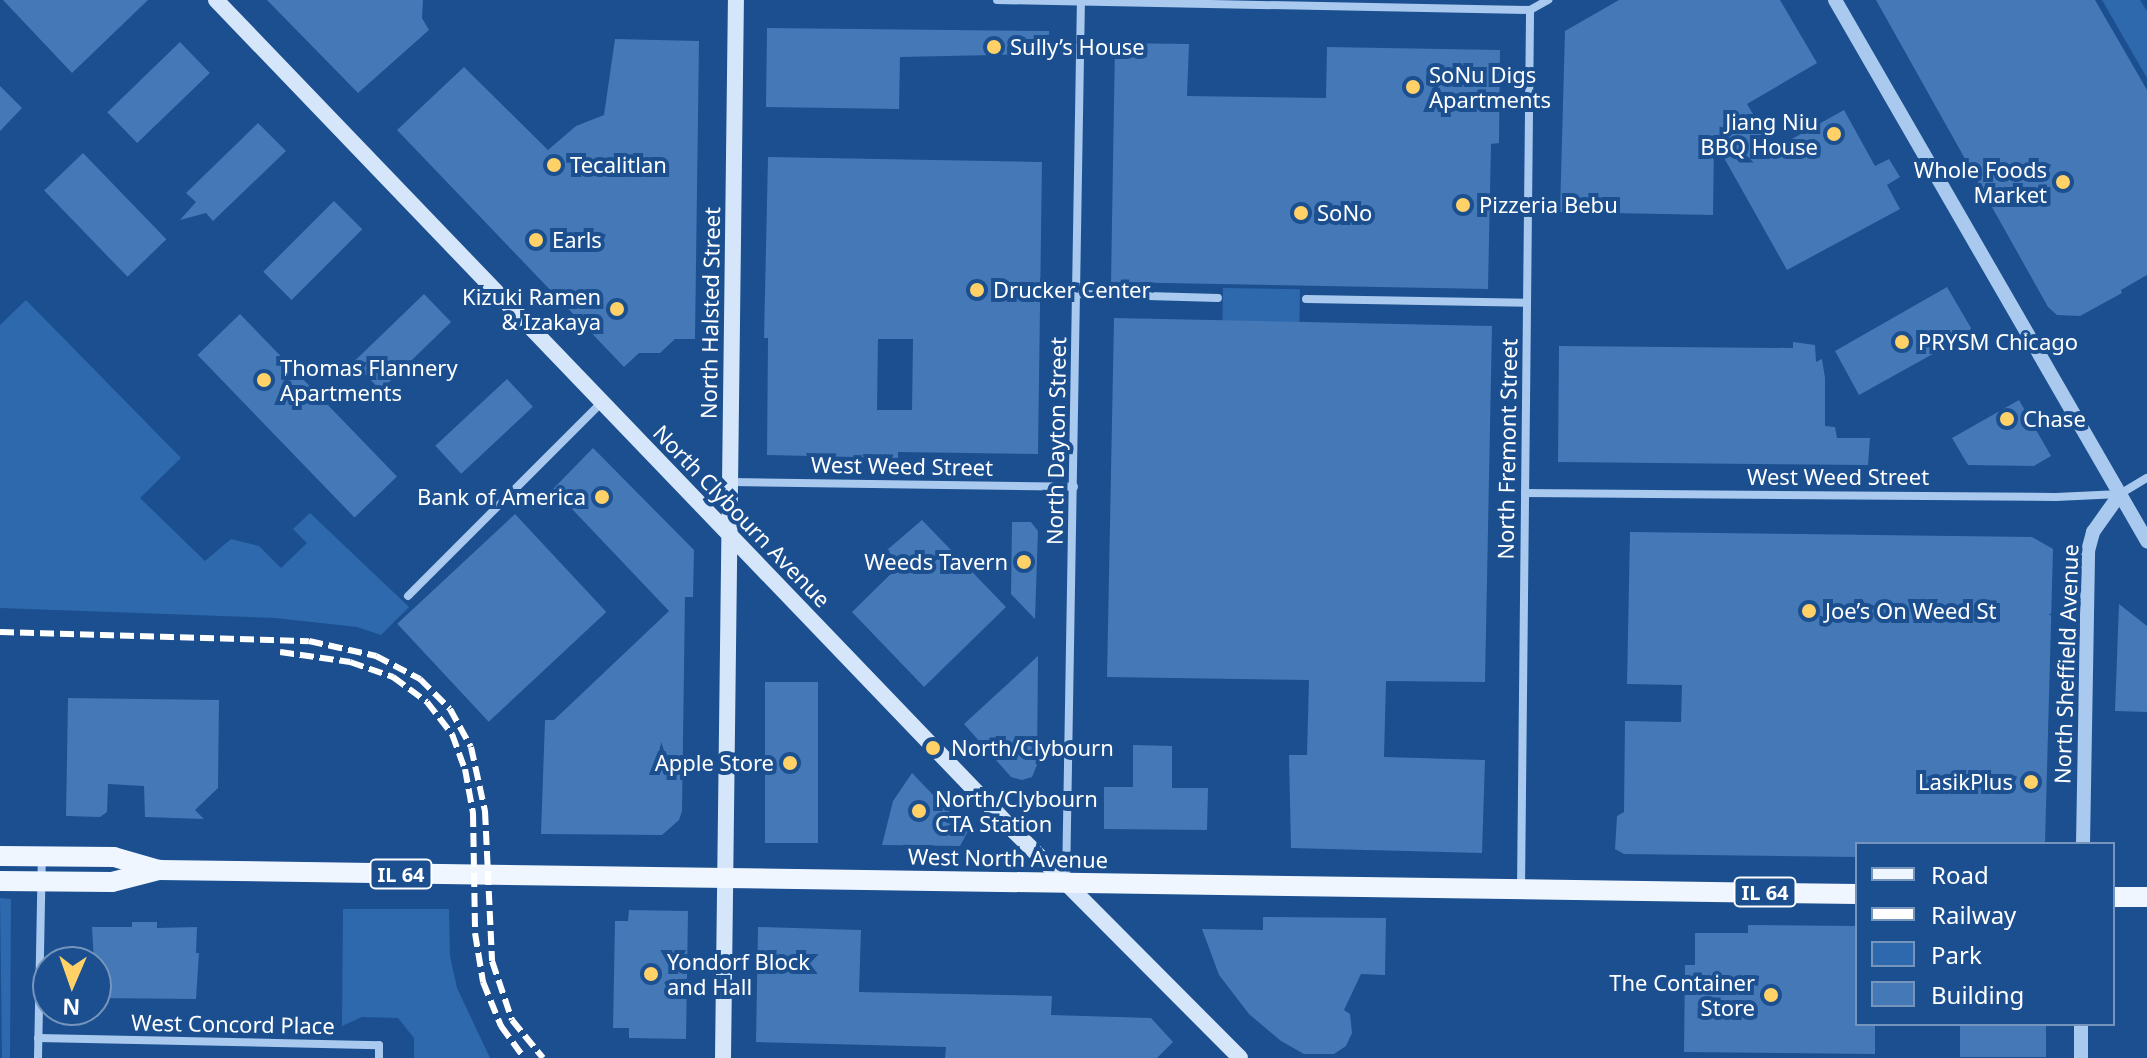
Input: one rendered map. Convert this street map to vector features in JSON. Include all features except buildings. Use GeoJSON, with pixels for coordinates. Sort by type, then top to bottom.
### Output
{"type":"FeatureCollection","features":[{"type":"Feature","properties":{"kind":"main road","name":"North Clybourn Avenue"},"geometry":{"type":"LineString","coordinates":[[216,0],[729,536],[1240,1058]]}},
{"type":"Feature","properties":{"kind":"main road","name":"North Halsted Street"},"geometry":{"type":"LineString","coordinates":[[723,1058],[736,0]]}},
{"type":"Feature","properties":{"kind":"main road","name":"West North Avenue"},"geometry":{"type":"LineString","coordinates":[[0,856],[114,857],[159,870],[1855,894]]}},
{"type":"Feature","properties":{"kind":"main road","name":"West North Avenue"},"geometry":{"type":"LineString","coordinates":[[0,881],[112,882],[159,870]]}},
{"type":"Feature","properties":{"kind":"main road"},"geometry":{"type":"LineString","coordinates":[[2115,897],[2147,897]]}},
{"type":"Feature","properties":{"kind":"street"},"geometry":{"type":"LineString","coordinates":[[997,0],[1530,10],[1548,0]]}},
{"type":"Feature","properties":{"kind":"street"},"geometry":{"type":"LineString","coordinates":[[1835,0],[2147,541]]}},
{"type":"Feature","properties":{"kind":"street","name":"North Dayton Street"},"geometry":{"type":"LineString","coordinates":[[1066,883],[1081,1]]}},
{"type":"Feature","properties":{"kind":"street","name":"North Fremont Street"},"geometry":{"type":"LineString","coordinates":[[1521,889],[1530,10]]}},
{"type":"Feature","properties":{"kind":"street"},"geometry":{"type":"LineString","coordinates":[[1077,294],[1218,298]]}},
{"type":"Feature","properties":{"kind":"street"},"geometry":{"type":"LineString","coordinates":[[1306,299],[1527,303]]}},
{"type":"Feature","properties":{"kind":"street"},"geometry":{"type":"LineString","coordinates":[[408,596],[603,401]]}},
{"type":"Feature","properties":{"kind":"street","name":"West Weed Street"},"geometry":{"type":"LineString","coordinates":[[1525,493],[2056,497],[2120,494],[2147,478]]}},
{"type":"Feature","properties":{"kind":"street","name":"West Weed Street"},"geometry":{"type":"LineString","coordinates":[[730,482],[1074,487]]}},
{"type":"Feature","properties":{"kind":"street","name":"North Sheffield Avenue"},"geometry":{"type":"LineString","coordinates":[[2083,842],[2088,551],[2093,532],[2120,494]]}},
{"type":"Feature","properties":{"kind":"street"},"geometry":{"type":"LineString","coordinates":[[38,1058],[42,856]]}},
{"type":"Feature","properties":{"kind":"street"},"geometry":{"type":"LineString","coordinates":[[2081,1026],[2081,1058]]}},
{"type":"Feature","properties":{"kind":"street","name":"West Concord Place"},"geometry":{"type":"LineString","coordinates":[[38,1038],[379,1045],[379,1058]]}},
{"type":"Feature","properties":{"kind":"green space"},"geometry":{"type":"Polygon","coordinates":[[[2102,0],[2140,0],[2147,11],[2147,78],[2102,0]]]}},
{"type":"Feature","properties":{"kind":"green space"},"geometry":{"type":"Polygon","coordinates":[[[1223,288],[1300,289],[1299,322],[1222,321],[1223,288]]]}},
{"type":"Feature","properties":{"kind":"green space"},"geometry":{"type":"Polygon","coordinates":[[[26,300],[181,458],[140,498],[205,561],[231,539],[259,546],[281,568],[307,543],[293,529],[310,513],[409,607],[381,635],[357,627],[275,618],[0,608],[0,325],[26,300]]]}},
{"type":"Feature","properties":{"kind":"green space"},"geometry":{"type":"Polygon","coordinates":[[[0,898],[11,899],[10,1058],[2,1058],[0,898]]]}},
{"type":"Feature","properties":{"kind":"green space"},"geometry":{"type":"Polygon","coordinates":[[[343,909],[449,909],[450,956],[457,988],[490,1058],[414,1058],[414,1038],[398,1018],[362,1017],[342,1026],[343,909]]]}},
{"type":"Feature","properties":{"kind":"railway"},"geometry":{"type":"LineString","coordinates":[[0,632],[309,641],[376,656],[420,679],[450,709],[471,747],[485,811],[492,961],[512,1020],[543,1058]]}},
{"type":"Feature","properties":{"kind":"railway"},"geometry":{"type":"LineString","coordinates":[[280,652],[350,662],[393,677],[427,702],[452,734],[465,769],[473,813],[475,933],[483,982],[501,1026],[524,1058]]}},
{"type":"Feature","properties":{"kind":"place","name":"Sully’s House"},"geometry":{"type":"Point","coordinates":[994,47]}},
{"type":"Feature","properties":{"kind":"place","name":"SoNu Digs Apartments"},"geometry":{"type":"Point","coordinates":[1413,87]}},
{"type":"Feature","properties":{"kind":"place","name":"Jiang Niu BBQ House"},"geometry":{"type":"Point","coordinates":[1834,134]}},
{"type":"Feature","properties":{"kind":"place","name":"Tecalitlan"},"geometry":{"type":"Point","coordinates":[554,165]}},
{"type":"Feature","properties":{"kind":"place","name":"Whole Foods Market"},"geometry":{"type":"Point","coordinates":[2063,182]}},
{"type":"Feature","properties":{"kind":"place","name":"Pizzeria Bebu"},"geometry":{"type":"Point","coordinates":[1463,205]}},
{"type":"Feature","properties":{"kind":"place","name":"SoNo"},"geometry":{"type":"Point","coordinates":[1301,213]}},
{"type":"Feature","properties":{"kind":"place","name":"Earls"},"geometry":{"type":"Point","coordinates":[536,240]}},
{"type":"Feature","properties":{"kind":"place","name":"Drucker Center"},"geometry":{"type":"Point","coordinates":[977,290]}},
{"type":"Feature","properties":{"kind":"place","name":"Kizuki Ramen & Izakaya"},"geometry":{"type":"Point","coordinates":[617,309]}},
{"type":"Feature","properties":{"kind":"place","name":"PRYSM Chicago"},"geometry":{"type":"Point","coordinates":[1902,342]}},
{"type":"Feature","properties":{"kind":"place","name":"Thomas Flannery Apartments"},"geometry":{"type":"Point","coordinates":[264,380]}},
{"type":"Feature","properties":{"kind":"place","name":"Chase"},"geometry":{"type":"Point","coordinates":[2007,419]}},
{"type":"Feature","properties":{"kind":"place","name":"Bank of America"},"geometry":{"type":"Point","coordinates":[602,497]}},
{"type":"Feature","properties":{"kind":"place","name":"Weeds Tavern"},"geometry":{"type":"Point","coordinates":[1024,562]}},
{"type":"Feature","properties":{"kind":"place","name":"Joe’s On Weed St"},"geometry":{"type":"Point","coordinates":[1809,611]}},
{"type":"Feature","properties":{"kind":"place","name":"North/Clybourn"},"geometry":{"type":"Point","coordinates":[933,748]}},
{"type":"Feature","properties":{"kind":"place","name":"Apple Store"},"geometry":{"type":"Point","coordinates":[790,763]}},
{"type":"Feature","properties":{"kind":"place","name":"LasikPlus"},"geometry":{"type":"Point","coordinates":[2031,782]}},
{"type":"Feature","properties":{"kind":"place","name":"North/Clybourn CTA Station"},"geometry":{"type":"Point","coordinates":[919,811]}},
{"type":"Feature","properties":{"kind":"place","name":"Yondorf Block and Hall"},"geometry":{"type":"Point","coordinates":[651,974]}},
{"type":"Feature","properties":{"kind":"place","name":"The Container Store"},"geometry":{"type":"Point","coordinates":[1771,995]}}]}
